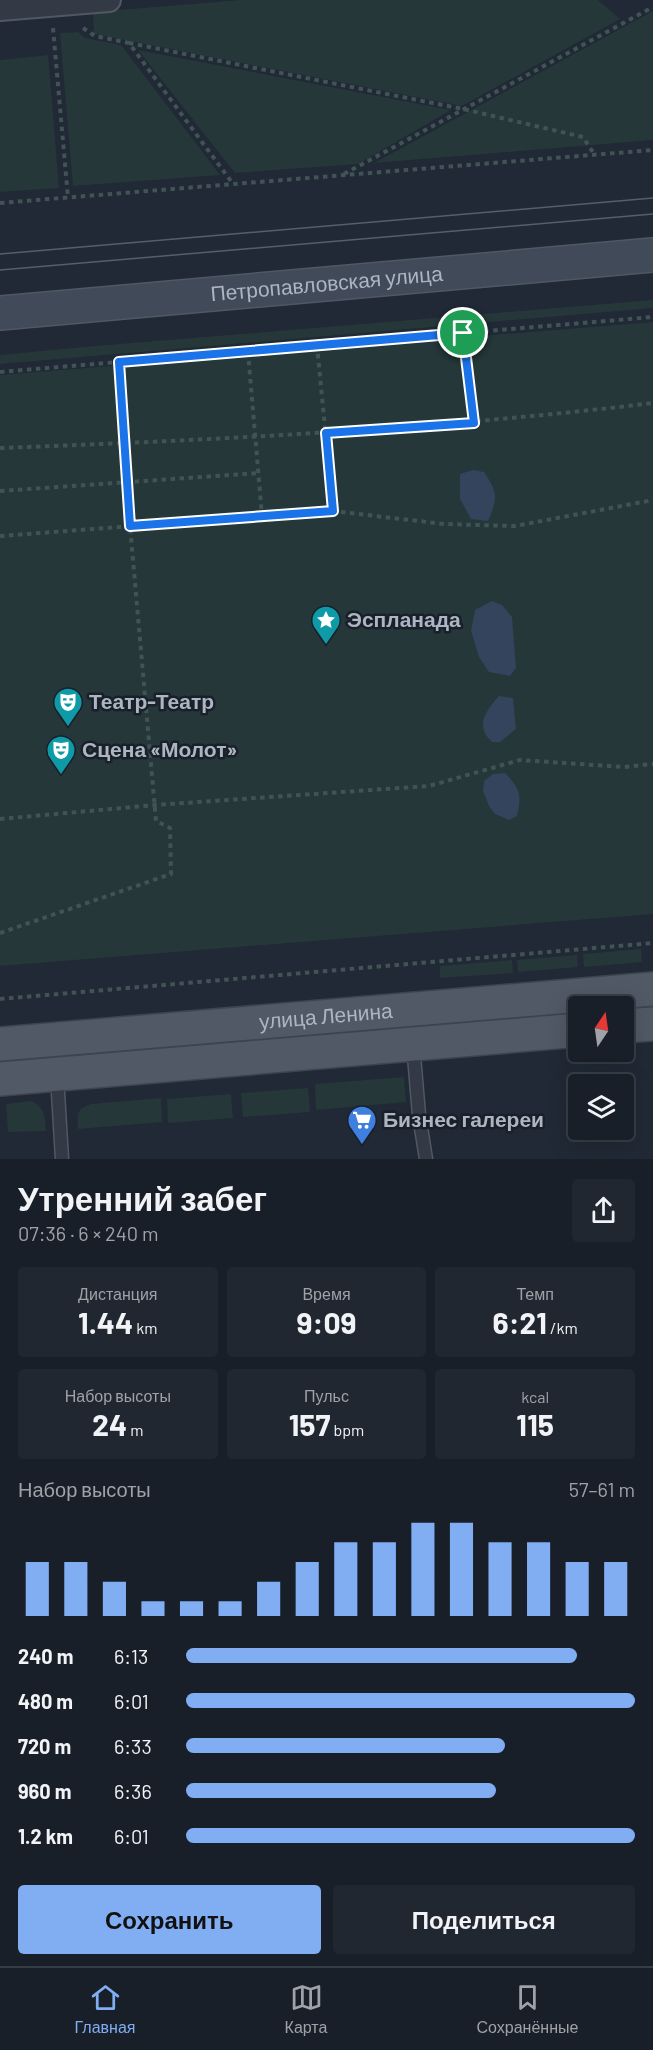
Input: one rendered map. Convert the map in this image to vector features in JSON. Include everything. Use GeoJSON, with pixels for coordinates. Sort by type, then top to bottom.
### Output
{"type":"FeatureCollection","features":[{"type":"Feature","properties":{"kind":"main road","name":"Петропавловская улица"},"geometry":{"type":"LineString","coordinates":[[0,313],[653,255]]}},
{"type":"Feature","properties":{"kind":"main road","name":"улица Ленина"},"geometry":{"type":"LineString","coordinates":[[0,1044],[653,989]]}},
{"type":"Feature","properties":{"kind":"main road"},"geometry":{"type":"LineString","coordinates":[[634,1025],[653,1024]]}},
{"type":"Feature","properties":{"kind":"main road","name":"улица Ленина"},"geometry":{"type":"LineString","coordinates":[[0,1079],[568,1031]]}},
{"type":"Feature","properties":{"kind":"street"},"geometry":{"type":"LineString","coordinates":[[0,9],[109,0]]}},
{"type":"Feature","properties":{"kind":"lane"},"geometry":{"type":"LineString","coordinates":[[413,1043],[419,1115],[426,1159]]}},
{"type":"Feature","properties":{"kind":"lane"},"geometry":{"type":"LineString","coordinates":[[57,1074],[62,1159]]}},
{"type":"Feature","properties":{"kind":"path"},"geometry":{"type":"LineString","coordinates":[[51,5],[95,36],[463,110],[583,137],[594,154]]}},
{"type":"Feature","properties":{"kind":"path"},"geometry":{"type":"LineString","coordinates":[[51,5],[68,198]]}},
{"type":"Feature","properties":{"kind":"path"},"geometry":{"type":"LineString","coordinates":[[340,176],[653,7]]}},
{"type":"Feature","properties":{"kind":"path"},"geometry":{"type":"LineString","coordinates":[[129,44],[233,184]]}},
{"type":"Feature","properties":{"kind":"path"},"geometry":{"type":"LineString","coordinates":[[0,203],[653,150]]}},
{"type":"Feature","properties":{"kind":"path"},"geometry":{"type":"LineString","coordinates":[[0,372],[653,317]]}},
{"type":"Feature","properties":{"kind":"path"},"geometry":{"type":"LineString","coordinates":[[463,333],[474,423]]}},
{"type":"Feature","properties":{"kind":"path"},"geometry":{"type":"LineString","coordinates":[[317,345],[333,511]]}},
{"type":"Feature","properties":{"kind":"path"},"geometry":{"type":"LineString","coordinates":[[248,352],[262,516]]}},
{"type":"Feature","properties":{"kind":"path"},"geometry":{"type":"LineString","coordinates":[[0,933],[171,874],[170,828],[156,821],[126,483],[119,362]]}},
{"type":"Feature","properties":{"kind":"path"},"geometry":{"type":"LineString","coordinates":[[0,448],[326,433],[474,423],[509,417],[653,403]]}},
{"type":"Feature","properties":{"kind":"path"},"geometry":{"type":"LineString","coordinates":[[0,491],[259,473]]}},
{"type":"Feature","properties":{"kind":"path"},"geometry":{"type":"LineString","coordinates":[[0,536],[333,511],[444,524],[515,526],[653,500]]}},
{"type":"Feature","properties":{"kind":"path"},"geometry":{"type":"LineString","coordinates":[[0,819],[429,786],[520,760],[624,767],[653,764]]}},
{"type":"Feature","properties":{"kind":"path"},"geometry":{"type":"LineString","coordinates":[[0,999],[653,943]]}},
{"type":"Feature","properties":{"kind":"shaded area"},"geometry":{"type":"Polygon","coordinates":[[[241,0],[598,0],[620,19],[462,106],[94,34],[93,12],[241,0]]]}},
{"type":"Feature","properties":{"kind":"shaded area"},"geometry":{"type":"Polygon","coordinates":[[[653,11],[653,140],[374,163],[653,11]]]}},
{"type":"Feature","properties":{"kind":"shaded area"},"geometry":{"type":"Polygon","coordinates":[[[78,32],[85,38],[121,45],[220,175],[73,186],[60,33],[78,32]]]}},
{"type":"Feature","properties":{"kind":"shaded area"},"geometry":{"type":"Polygon","coordinates":[[[138,50],[451,110],[358,164],[235,173],[138,50]]]}},
{"type":"Feature","properties":{"kind":"shaded area"},"geometry":{"type":"Polygon","coordinates":[[[48,55],[59,188],[0,192],[0,60],[48,55]]]}},
{"type":"Feature","properties":{"kind":"shaded area"},"geometry":{"type":"Polygon","coordinates":[[[653,300],[653,308],[0,364],[0,355],[653,300]]]}},
{"type":"Feature","properties":{"kind":"shaded area","name":"Эспланада"},"geometry":{"type":"Polygon","coordinates":[[[653,322],[653,914],[0,966],[0,375],[653,322]]]}},
{"type":"Feature","properties":{"kind":"shaded area"},"geometry":{"type":"Polygon","coordinates":[[[641,949],[642,962],[584,967],[583,954],[641,949]]]}},
{"type":"Feature","properties":{"kind":"shaded area"},"geometry":{"type":"Polygon","coordinates":[[[577,955],[578,967],[518,972],[517,960],[577,955]]]}},
{"type":"Feature","properties":{"kind":"shaded area"},"geometry":{"type":"Polygon","coordinates":[[[512,960],[513,973],[440,978],[440,966],[512,960]]]}},
{"type":"Feature","properties":{"kind":"shaded area"},"geometry":{"type":"Polygon","coordinates":[[[404,1077],[406,1102],[316,1110],[315,1084],[404,1077]]]}},
{"type":"Feature","properties":{"kind":"shaded area"},"geometry":{"type":"Polygon","coordinates":[[[308,1088],[310,1112],[243,1117],[241,1093],[308,1088]]]}},
{"type":"Feature","properties":{"kind":"shaded area"},"geometry":{"type":"Polygon","coordinates":[[[231,1094],[233,1118],[168,1123],[167,1099],[231,1094]]]}},
{"type":"Feature","properties":{"kind":"shaded area"},"geometry":{"type":"Polygon","coordinates":[[[161,1098],[162,1122],[78,1129],[78,1113],[82,1108],[91,1104],[161,1098]]]}},
{"type":"Feature","properties":{"kind":"shaded area"},"geometry":{"type":"Polygon","coordinates":[[[31,1101],[42,1109],[46,1131],[8,1132],[6,1104],[31,1101]]]}},
{"type":"Feature","properties":{"kind":"water"},"geometry":{"type":"Polygon","coordinates":[[[473,470],[484,472],[494,491],[494,507],[488,521],[471,519],[460,499],[460,474],[473,470]]]}},
{"type":"Feature","properties":{"kind":"water"},"geometry":{"type":"Polygon","coordinates":[[[492,601],[502,605],[512,617],[516,668],[510,676],[489,672],[479,657],[471,631],[475,610],[492,601]]]}},
{"type":"Feature","properties":{"kind":"water"},"geometry":{"type":"Polygon","coordinates":[[[499,696],[513,698],[516,729],[500,742],[492,742],[483,724],[486,713],[499,696]]]}},
{"type":"Feature","properties":{"kind":"water"},"geometry":{"type":"Polygon","coordinates":[[[505,773],[517,788],[519,798],[517,816],[509,820],[495,814],[483,791],[484,781],[493,774],[505,773]]]}},
{"type":"Feature","properties":{"kind":"tram line"},"geometry":{"type":"LineString","coordinates":[[0,254],[653,198]]}},
{"type":"Feature","properties":{"kind":"tram line"},"geometry":{"type":"LineString","coordinates":[[0,270],[653,214]]}},
{"type":"Feature","properties":{"kind":"place","name":"Эспланада"},"geometry":{"type":"Point","coordinates":[326,646]}},
{"type":"Feature","properties":{"kind":"place","name":"Театр-Театр"},"geometry":{"type":"Point","coordinates":[68,728]}},
{"type":"Feature","properties":{"kind":"place","name":"Сцена «Молот»"},"geometry":{"type":"Point","coordinates":[61,776]}},
{"type":"Feature","properties":{"kind":"place","name":"Бизнес галереи"},"geometry":{"type":"Point","coordinates":[362,1146]}},
{"type":"Feature","properties":{"kind":"route"},"geometry":{"type":"LineString","coordinates":[[463,333],[474,423],[326,433],[333,511],[130,526],[119,362],[463,333]]}}]}
